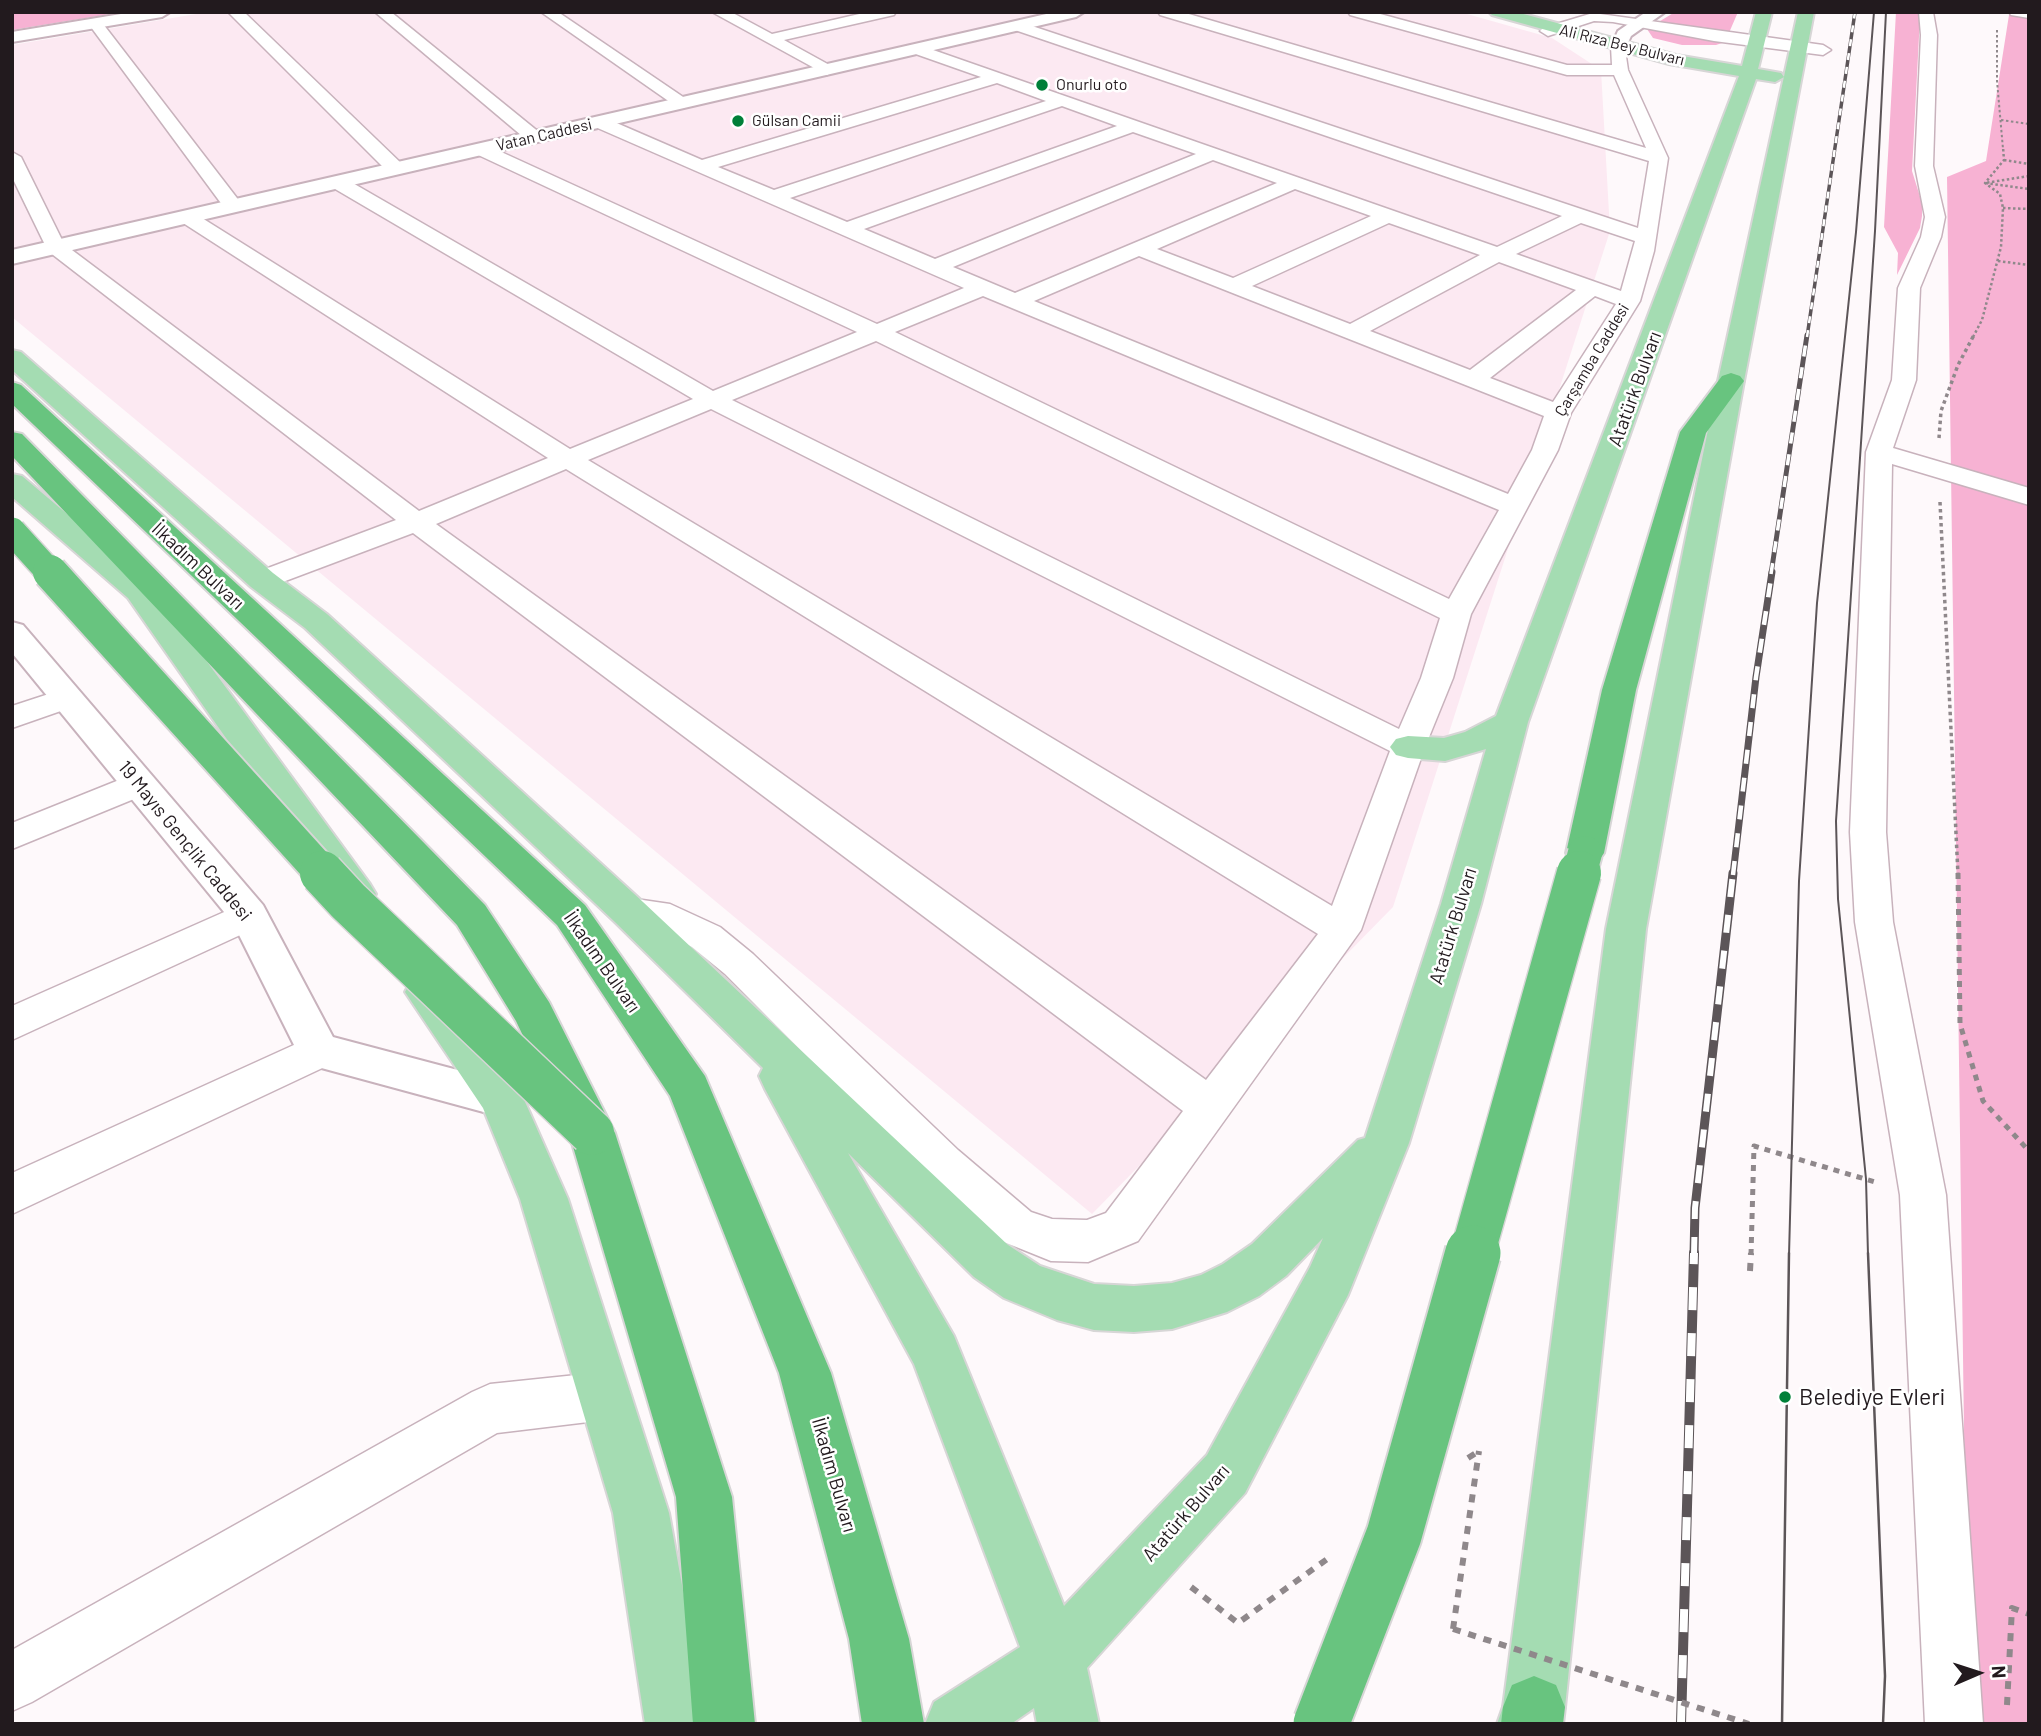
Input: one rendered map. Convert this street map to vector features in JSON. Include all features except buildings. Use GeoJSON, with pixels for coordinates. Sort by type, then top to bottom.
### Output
{"type":"FeatureCollection","features":[{"type":"Feature","properties":{"kind":"highway"},"geometry":{"type":"LineString","coordinates":[[1321,1724],[1394,1535],[1585,853],[1619,690],[1693,432],[1731,382]]}},
{"type":"Feature","properties":{"kind":"highway","name":"İlkadım Bulvarı"},"geometry":{"type":"LineString","coordinates":[[12,390],[571,915],[689,1088],[805,1373],[879,1639],[893,1724]]}},
{"type":"Feature","properties":{"kind":"highway"},"geometry":{"type":"LineString","coordinates":[[12,440],[471,915],[534,1014],[592,1133],[704,1497],[724,1724]]}},
{"type":"Feature","properties":{"kind":"highway"},"geometry":{"type":"LineString","coordinates":[[12,531],[348,901],[592,1133]]}},
{"type":"Feature","properties":{"kind":"main road"},"geometry":{"type":"LineString","coordinates":[[12,37],[162,12]]}},
{"type":"Feature","properties":{"kind":"main road","name":"Vatan Caddesi"},"geometry":{"type":"LineString","coordinates":[[12,257],[1076,12]]}},
{"type":"Feature","properties":{"kind":"main road","name":"Ali Rıza Bey Bulvarı"},"geometry":{"type":"LineString","coordinates":[[1497,12],[1621,50],[1698,65],[1753,53]]}},
{"type":"Feature","properties":{"kind":"main road","name":"Ali Rıza Bey Bulvarı"},"geometry":{"type":"LineString","coordinates":[[1545,12],[1579,21],[1621,50],[1717,49],[1753,53],[1795,63]]}},
{"type":"Feature","properties":{"kind":"main road"},"geometry":{"type":"LineString","coordinates":[[1621,50],[1638,23],[1657,12]]}},
{"type":"Feature","properties":{"kind":"main road","name":"Atatürk Bulvarı"},"geometry":{"type":"LineString","coordinates":[[956,1724],[1055,1659],[1226,1474],[1330,1279],[1386,1143],[1461,904],[1511,722],[1743,95],[1764,12]]}},
{"type":"Feature","properties":{"kind":"main road"},"geometry":{"type":"LineString","coordinates":[[1532,1718],[1626,929],[1731,382],[1806,12]]}},
{"type":"Feature","properties":{"kind":"main road","name":"Ali Rıza Bey Bulvarı"},"geometry":{"type":"LineString","coordinates":[[1676,48],[1723,62],[1753,53]]}},
{"type":"Feature","properties":{"kind":"main road","name":"İlkadım Bulvarı"},"geometry":{"type":"LineString","coordinates":[[12,357],[262,580],[316,621],[629,912],[991,1261],[1022,1282],[1057,1297],[1094,1307],[1134,1310],[1172,1306],[1209,1296],[1241,1280],[1269,1260],[1291,1235],[1386,1143]]}},
{"type":"Feature","properties":{"kind":"main road"},"geometry":{"type":"LineString","coordinates":[[12,482],[139,591],[502,1099],[544,1199],[640,1513],[676,1724]]}},
{"type":"Feature","properties":{"kind":"main road","name":"19 Mayıs Gençlik Caddesi"},"geometry":{"type":"LineString","coordinates":[[13,634],[249,915],[318,1051]]}},
{"type":"Feature","properties":{"kind":"main road"},"geometry":{"type":"LineString","coordinates":[[1408,747],[1445,750],[1476,740],[1511,722]]}},
{"type":"Feature","properties":{"kind":"main road"},"geometry":{"type":"LineString","coordinates":[[762,1041],[936,1353],[1055,1659],[1068,1724]]}},
{"type":"Feature","properties":{"kind":"main road"},"geometry":{"type":"LineString","coordinates":[[318,1051],[502,1099]]}},
{"type":"Feature","properties":{"kind":"street"},"geometry":{"type":"LineString","coordinates":[[235,12],[396,169]]}},
{"type":"Feature","properties":{"kind":"street"},"geometry":{"type":"LineString","coordinates":[[382,12],[534,137]]}},
{"type":"Feature","properties":{"kind":"street"},"geometry":{"type":"LineString","coordinates":[[548,12],[683,103]]}},
{"type":"Feature","properties":{"kind":"street"},"geometry":{"type":"LineString","coordinates":[[719,12],[827,69]]}},
{"type":"Feature","properties":{"kind":"street"},"geometry":{"type":"LineString","coordinates":[[770,39],[889,12]]}},
{"type":"Feature","properties":{"kind":"street"},"geometry":{"type":"LineString","coordinates":[[1165,12],[1659,158]]}},
{"type":"Feature","properties":{"kind":"street"},"geometry":{"type":"LineString","coordinates":[[1355,12],[1567,70],[1621,50],[1659,158]]}},
{"type":"Feature","properties":{"kind":"street"},"geometry":{"type":"LineString","coordinates":[[1926,12],[1929,35],[1924,166],[1935,217],[1931,237],[1909,288],[1904,380],[1879,452],[1868,832],[1874,922],[1923,1195],[1954,1724]]}},
{"type":"Feature","properties":{"kind":"street"},"geometry":{"type":"LineString","coordinates":[[2016,12],[2029,14]]}},
{"type":"Feature","properties":{"kind":"street"},"geometry":{"type":"LineString","coordinates":[[1552,30],[1593,17],[1638,23],[1795,63],[1823,50]]}},
{"type":"Feature","properties":{"kind":"street"},"geometry":{"type":"LineString","coordinates":[[95,23],[233,206]]}},
{"type":"Feature","properties":{"kind":"street"},"geometry":{"type":"LineString","coordinates":[[1017,26],[1646,238]]}},
{"type":"Feature","properties":{"kind":"street"},"geometry":{"type":"LineString","coordinates":[[916,49],[1629,302]]}},
{"type":"Feature","properties":{"kind":"street"},"geometry":{"type":"LineString","coordinates":[[701,166],[996,78]]}},
{"type":"Feature","properties":{"kind":"street"},"geometry":{"type":"LineString","coordinates":[[773,197],[1062,101]]}},
{"type":"Feature","properties":{"kind":"street"},"geometry":{"type":"LineString","coordinates":[[599,122],[983,288],[1514,506]]}},
{"type":"Feature","properties":{"kind":"street"},"geometry":{"type":"LineString","coordinates":[[846,229],[1133,126]]}},
{"type":"Feature","properties":{"kind":"street"},"geometry":{"type":"LineString","coordinates":[[480,149],[876,332],[1456,614]]}},
{"type":"Feature","properties":{"kind":"street"},"geometry":{"type":"LineString","coordinates":[[935,267],[1213,155]]}},
{"type":"Feature","properties":{"kind":"street"},"geometry":{"type":"LineString","coordinates":[[12,157],[55,247],[416,522],[1212,1108]]}},
{"type":"Feature","properties":{"kind":"street","name":"Çarşamba Caddesi"},"geometry":{"type":"LineString","coordinates":[[629,912],[670,918],[706,937],[739,964],[953,1172],[1015,1226],[1051,1240],[1088,1241],[1122,1227],[1342,930],[1408,747],[1437,678],[1456,614],[1545,450],[1558,413],[1629,302],[1646,238],[1659,158]]}},
{"type":"Feature","properties":{"kind":"street"},"geometry":{"type":"LineString","coordinates":[[337,182],[712,400],[1408,747]]}},
{"type":"Feature","properties":{"kind":"street"},"geometry":{"type":"LineString","coordinates":[[1016,301],[1294,183]]}},
{"type":"Feature","properties":{"kind":"street"},"geometry":{"type":"LineString","coordinates":[[1233,286],[1388,216]]}},
{"type":"Feature","properties":{"kind":"street"},"geometry":{"type":"LineString","coordinates":[[1352,332],[1497,255],[1579,216]]}},
{"type":"Feature","properties":{"kind":"street"},"geometry":{"type":"LineString","coordinates":[[187,217],[568,459],[1342,930]]}},
{"type":"Feature","properties":{"kind":"street"},"geometry":{"type":"LineString","coordinates":[[1139,249],[1558,413]]}},
{"type":"Feature","properties":{"kind":"street"},"geometry":{"type":"LineString","coordinates":[[262,580],[416,522],[983,288]]}},
{"type":"Feature","properties":{"kind":"street"},"geometry":{"type":"LineString","coordinates":[[1474,379],[1592,288]]}},
{"type":"Feature","properties":{"kind":"street"},"geometry":{"type":"LineString","coordinates":[[1879,452],[2029,497]]}},
{"type":"Feature","properties":{"kind":"street"},"geometry":{"type":"LineString","coordinates":[[12,718],[67,698]]}},
{"type":"Feature","properties":{"kind":"street"},"geometry":{"type":"LineString","coordinates":[[12,837],[139,784]]}},
{"type":"Feature","properties":{"kind":"street"},"geometry":{"type":"LineString","coordinates":[[12,1024],[249,915]]}},
{"type":"Feature","properties":{"kind":"street"},"geometry":{"type":"LineString","coordinates":[[12,1194],[318,1051]]}},
{"type":"Feature","properties":{"kind":"street"},"geometry":{"type":"LineString","coordinates":[[12,1682],[489,1409],[605,1396]]}},
{"type":"Feature","properties":{"kind":"path"},"geometry":{"type":"LineString","coordinates":[[1985,183],[2004,160],[1997,81],[1997,29]]}},
{"type":"Feature","properties":{"kind":"path"},"geometry":{"type":"LineString","coordinates":[[2001,120],[2029,124]]}},
{"type":"Feature","properties":{"kind":"path"},"geometry":{"type":"LineString","coordinates":[[2004,160],[2029,164]]}},
{"type":"Feature","properties":{"kind":"path"},"geometry":{"type":"LineString","coordinates":[[1985,183],[2029,176]]}},
{"type":"Feature","properties":{"kind":"path"},"geometry":{"type":"LineString","coordinates":[[1985,183],[2029,189]]}},
{"type":"Feature","properties":{"kind":"path"},"geometry":{"type":"LineString","coordinates":[[1985,183],[2000,194],[2003,208],[1997,261],[1982,320],[1958,365],[1941,411],[1937,468],[1957,824],[1960,1024],[1983,1101],[2029,1151]]}},
{"type":"Feature","properties":{"kind":"path"},"geometry":{"type":"LineString","coordinates":[[2003,208],[2029,209]]}},
{"type":"Feature","properties":{"kind":"path"},"geometry":{"type":"LineString","coordinates":[[1997,261],[2029,264]]}},
{"type":"Feature","properties":{"kind":"path"},"geometry":{"type":"LineString","coordinates":[[1750,1271],[1754,1146],[1923,1195]]}},
{"type":"Feature","properties":{"kind":"path"},"geometry":{"type":"LineString","coordinates":[[1457,1466],[1479,1451],[1453,1629],[1749,1724]]}},
{"type":"Feature","properties":{"kind":"path"},"geometry":{"type":"LineString","coordinates":[[1150,1555],[1237,1623],[1336,1553]]}},
{"type":"Feature","properties":{"kind":"path"},"geometry":{"type":"LineString","coordinates":[[2007,1711],[2012,1608],[2029,1614]]}},
{"type":"Feature","properties":{"kind":"shaded area"},"geometry":{"type":"Polygon","coordinates":[[[12,12],[123,12],[12,30],[12,12]]]}},
{"type":"Feature","properties":{"kind":"shaded area"},"geometry":{"type":"Polygon","coordinates":[[[208,12],[1460,12],[1552,38],[1601,70],[1610,231],[1393,907],[1092,1214],[12,317],[12,45],[208,12]]]}},
{"type":"Feature","properties":{"kind":"shaded area"},"geometry":{"type":"Polygon","coordinates":[[[1675,12],[1738,12],[1725,42],[1716,45],[1682,45],[1653,38],[1647,29],[1675,12]]]}},
{"type":"Feature","properties":{"kind":"shaded area"},"geometry":{"type":"Polygon","coordinates":[[[1896,12],[1918,12],[1920,17],[1912,171],[1922,203],[1920,228],[1897,275],[1898,253],[1884,227],[1896,12]]]}},
{"type":"Feature","properties":{"kind":"shaded area"},"geometry":{"type":"Polygon","coordinates":[[[2009,15],[2029,17],[2029,1724],[1968,1724],[1947,177],[1986,161],[2009,15]]]}},
{"type":"Feature","properties":{"kind":"tram line"},"geometry":{"type":"LineString","coordinates":[[1789,1255],[1799,881],[1817,603],[1856,232],[1874,12]]}},
{"type":"Feature","properties":{"kind":"tram line"},"geometry":{"type":"LineString","coordinates":[[1868,1255],[1866,1179],[1838,899],[1836,821],[1875,231],[1886,12]]}},
{"type":"Feature","properties":{"kind":"tram line"},"geometry":{"type":"LineString","coordinates":[[1782,1724],[1789,1253]]}},
{"type":"Feature","properties":{"kind":"tram line"},"geometry":{"type":"LineString","coordinates":[[1868,1253],[1885,1676],[1883,1724]]}},
{"type":"Feature","properties":{"kind":"railway"},"geometry":{"type":"LineString","coordinates":[[1807,337],[1855,12]]}},
{"type":"Feature","properties":{"kind":"railway"},"geometry":{"type":"LineString","coordinates":[[1771,574],[1807,335]]}},
{"type":"Feature","properties":{"kind":"railway"},"geometry":{"type":"LineString","coordinates":[[1733,875],[1756,677],[1772,572]]}},
{"type":"Feature","properties":{"kind":"railway"},"geometry":{"type":"LineString","coordinates":[[1694,1255],[1695,1208],[1733,873]]}},
{"type":"Feature","properties":{"kind":"railway"},"geometry":{"type":"LineString","coordinates":[[1681,1724],[1694,1253]]}},
{"type":"Feature","properties":{"kind":"place","name":"Onurlu oto"},"geometry":{"type":"Point","coordinates":[1042,85]}},
{"type":"Feature","properties":{"kind":"place","name":"Gülsan Camii"},"geometry":{"type":"Point","coordinates":[738,121]}},
{"type":"Feature","properties":{"kind":"place","name":"Belediye Evleri"},"geometry":{"type":"Point","coordinates":[1785,1397]}}]}
